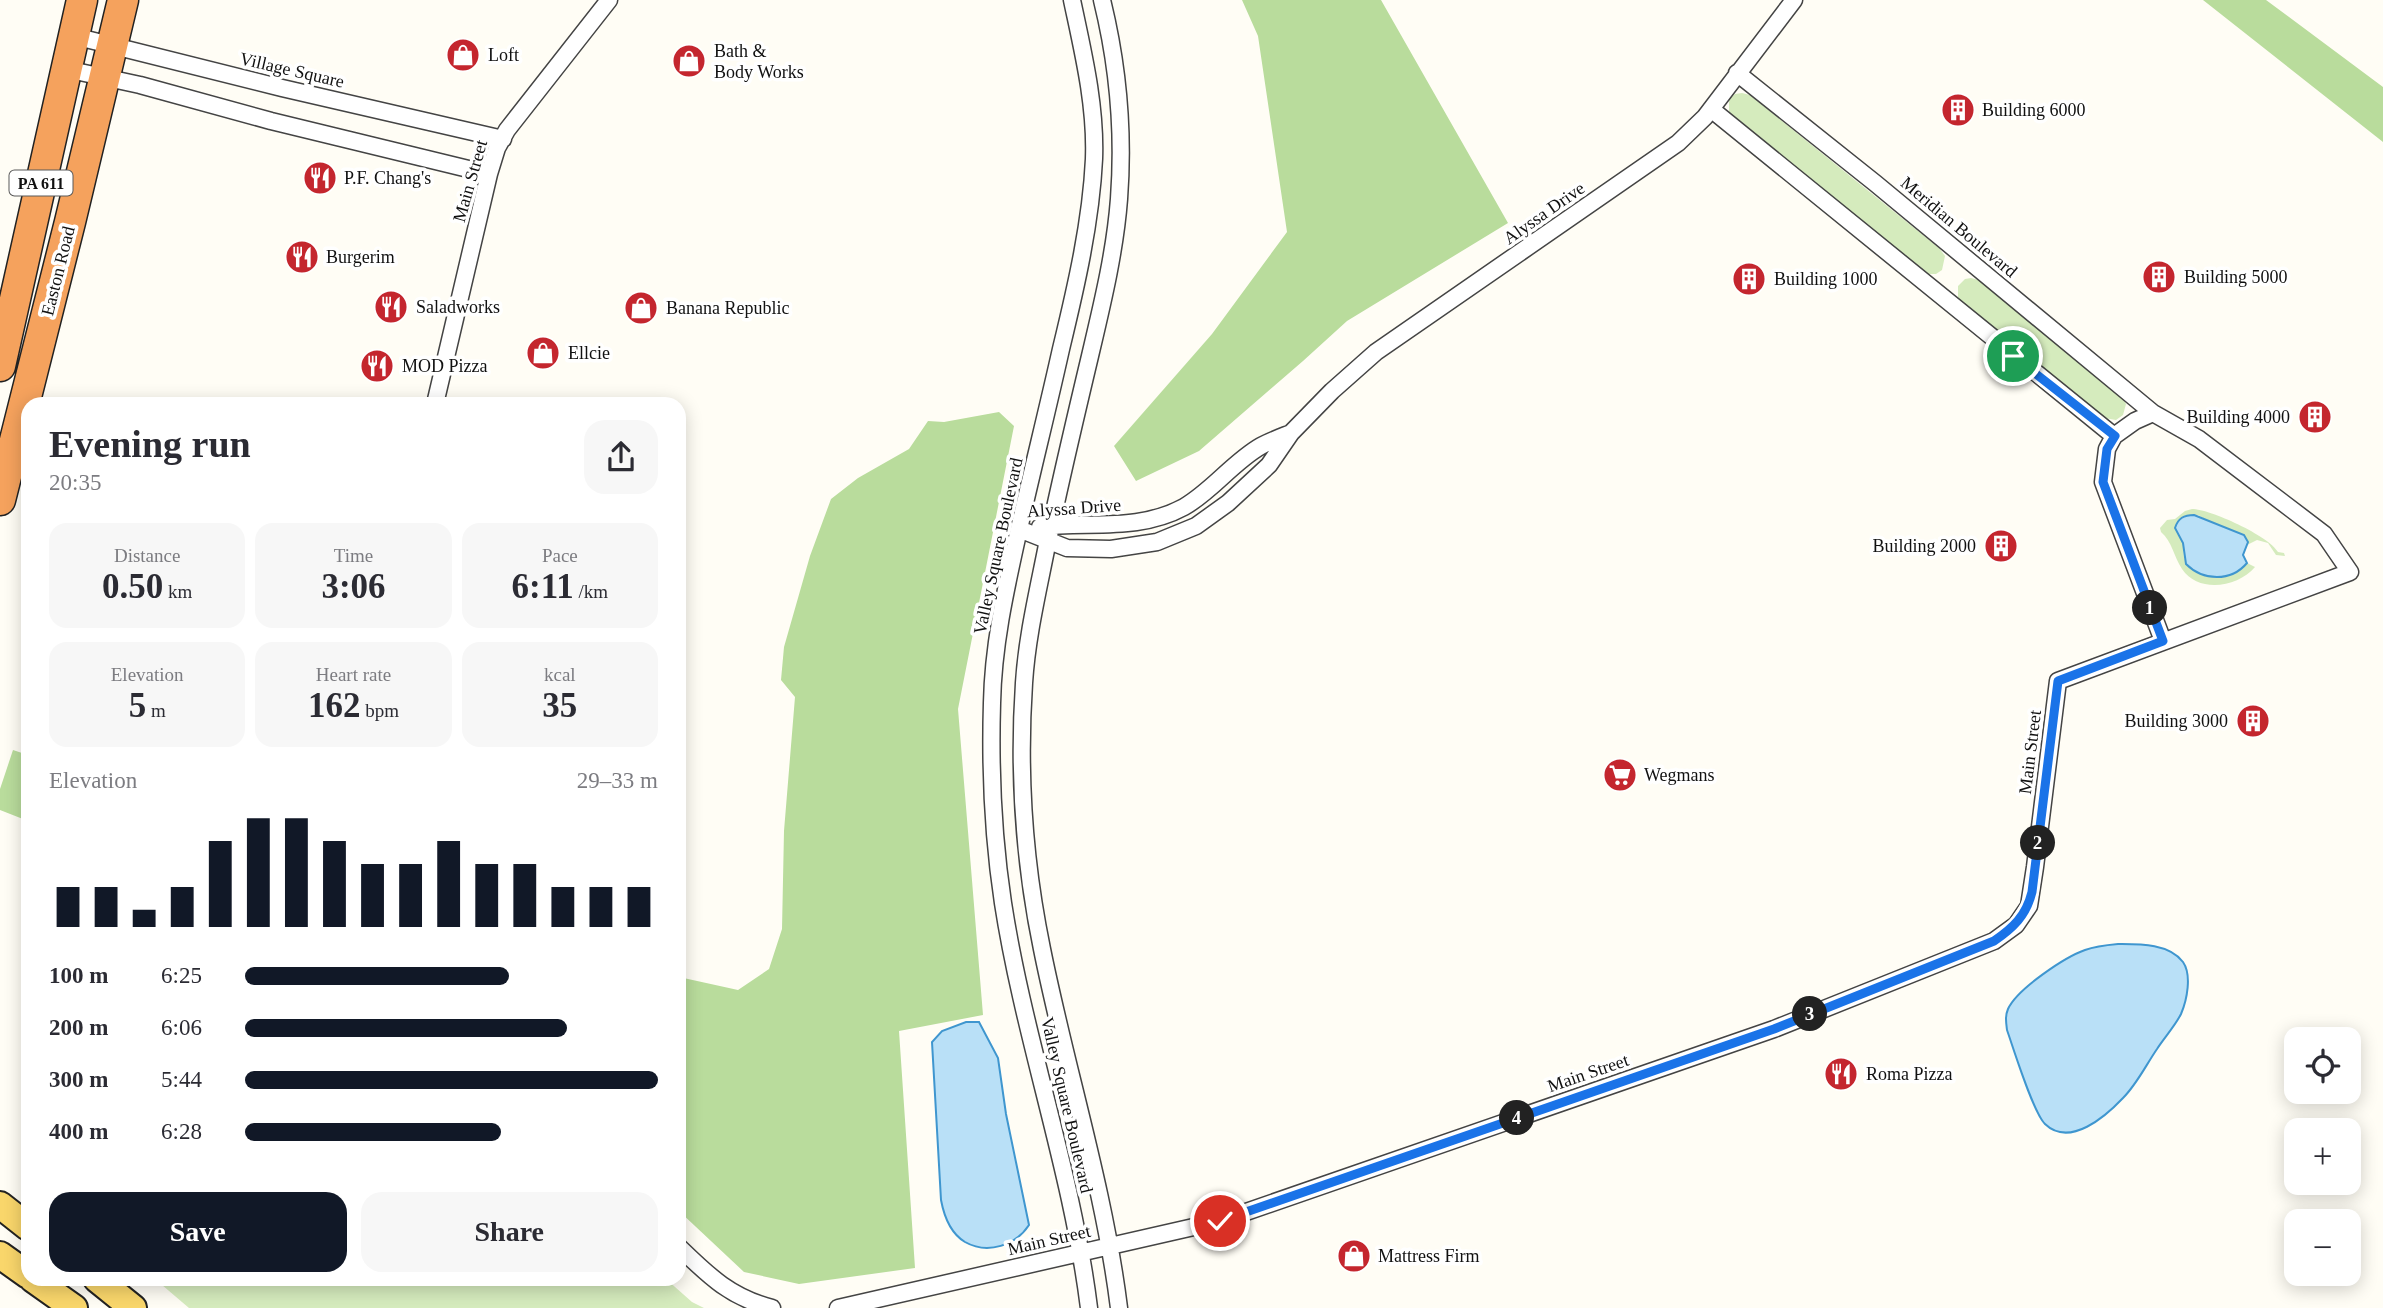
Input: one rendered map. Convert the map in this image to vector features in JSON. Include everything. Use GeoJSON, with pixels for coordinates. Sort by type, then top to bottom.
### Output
{"type":"FeatureCollection","features":[{"type":"Feature","properties":{"kind":"highway","name":"Easton Road"},"geometry":{"type":"LineString","coordinates":[[0,366],[82,0]]}},
{"type":"Feature","properties":{"kind":"highway","name":"Easton Road"},"geometry":{"type":"LineString","coordinates":[[25,397],[123,0]]}},
{"type":"Feature","properties":{"kind":"highway","name":"Easton Road"},"geometry":{"type":"LineString","coordinates":[[0,500],[21,415]]}},
{"type":"Feature","properties":{"kind":"main road"},"geometry":{"type":"LineString","coordinates":[[0,1205],[21,1222]]}},
{"type":"Feature","properties":{"kind":"main road"},"geometry":{"type":"LineString","coordinates":[[0,1255],[21,1270]]}},
{"type":"Feature","properties":{"kind":"main road"},"geometry":{"type":"LineString","coordinates":[[43,1286],[74,1308]]}},
{"type":"Feature","properties":{"kind":"main road"},"geometry":{"type":"LineString","coordinates":[[106,1286],[133,1308]]}},
{"type":"Feature","properties":{"kind":"street","name":"Main Street"},"geometry":{"type":"LineString","coordinates":[[437,397],[489,174],[503,139],[523,109],[609,0]]}},
{"type":"Feature","properties":{"kind":"street","name":"Valley Square Boulevard"},"geometry":{"type":"LineString","coordinates":[[1072,0],[1088,82],[1094,161],[1074,294],[1003,601],[992,700],[994,822],[1003,903],[1080,1253],[1089,1308]]}},
{"type":"Feature","properties":{"kind":"street","name":"Valley Square Boulevard"},"geometry":{"type":"LineString","coordinates":[[1102,0],[1118,90],[1119,198],[1100,313],[1032,612],[1024,682],[1022,761],[1029,869],[1042,948],[1109,1247],[1119,1308]]}},
{"type":"Feature","properties":{"kind":"street","name":"Alyssa Drive"},"geometry":{"type":"LineString","coordinates":[[1049,534],[1067,548],[1111,549],[1157,542],[1196,526],[1228,503],[1269,465],[1291,433],[1332,391],[1376,352],[1669,150],[1691,131],[1711,109],[1794,0]]}},
{"type":"Feature","properties":{"kind":"street","name":"Village Square"},"geometry":{"type":"LineString","coordinates":[[74,36],[503,139]]}},
{"type":"Feature","properties":{"kind":"street"},"geometry":{"type":"LineString","coordinates":[[66,69],[140,85],[271,121],[489,174]]}},
{"type":"Feature","properties":{"kind":"street","name":"Meridian Boulevard"},"geometry":{"type":"LineString","coordinates":[[1737,73],[1875,183],[2153,413],[2199,439],[2324,534],[2350,572],[2058,681]]}},
{"type":"Feature","properties":{"kind":"street"},"geometry":{"type":"LineString","coordinates":[[1711,109],[2115,436]]}},
{"type":"Feature","properties":{"kind":"street"},"geometry":{"type":"LineString","coordinates":[[2153,413],[2135,421],[2115,436],[2107,449],[2103,482],[2163,641]]}},
{"type":"Feature","properties":{"kind":"street","name":"Alyssa Drive"},"geometry":{"type":"LineString","coordinates":[[1019,529],[1049,534],[1123,525],[1170,513],[1198,497],[1260,446],[1291,433]]}},
{"type":"Feature","properties":{"kind":"street","name":"Main Street"},"geometry":{"type":"LineString","coordinates":[[838,1308],[1220,1221],[1774,1029],[1994,941],[2016,925],[2029,906],[2058,681]]}},
{"type":"Feature","properties":{"kind":"street"},"geometry":{"type":"LineString","coordinates":[[686,1254],[719,1285],[737,1296],[772,1308]]}},
{"type":"Feature","properties":{"kind":"green space"},"geometry":{"type":"Polygon","coordinates":[[[1242,0],[1381,0],[1508,223],[1347,321],[1199,451],[1136,481],[1114,446],[1212,334],[1287,232],[1258,36],[1242,0]]]}},
{"type":"Feature","properties":{"kind":"green space"},"geometry":{"type":"Polygon","coordinates":[[[2203,0],[2266,0],[2383,87],[2383,142],[2203,0]]]}},
{"type":"Feature","properties":{"kind":"green space"},"geometry":{"type":"Polygon","coordinates":[[[1742,93],[1750,95],[1939,248],[1945,256],[1942,270],[1936,274],[1926,274],[1729,113],[1729,99],[1742,93]]]}},
{"type":"Feature","properties":{"kind":"green space"},"geometry":{"type":"Polygon","coordinates":[[[1965,279],[1979,280],[2121,395],[2126,404],[2123,415],[2116,420],[2104,418],[1962,303],[1958,297],[1958,286],[1965,279]]]}},
{"type":"Feature","properties":{"kind":"green space"},"geometry":{"type":"Polygon","coordinates":[[[999,412],[1014,426],[958,709],[983,1015],[899,1031],[915,1268],[799,1284],[744,1272],[686,1218],[686,979],[738,990],[769,969],[782,929],[784,831],[795,697],[781,680],[784,647],[810,556],[831,499],[858,478],[909,449],[928,421],[944,422],[999,412]]]}},
{"type":"Feature","properties":{"kind":"green space"},"geometry":{"type":"Polygon","coordinates":[[[2192,509],[2212,513],[2238,524],[2263,539],[2272,546],[2278,552],[2284,553],[2285,556],[2276,555],[2268,543],[2257,540],[2247,545],[2248,542],[2239,533],[2217,526],[2198,515],[2183,517],[2178,533],[2183,543],[2184,558],[2216,577],[2238,571],[2247,563],[2255,567],[2248,574],[2229,583],[2208,585],[2198,582],[2182,569],[2160,528],[2167,520],[2175,519],[2192,509]]]}},
{"type":"Feature","properties":{"kind":"green space"},"geometry":{"type":"Polygon","coordinates":[[[13,750],[21,753],[21,818],[0,810],[0,789],[13,750]]]}},
{"type":"Feature","properties":{"kind":"green space"},"geometry":{"type":"Polygon","coordinates":[[[163,1286],[674,1286],[692,1302],[704,1308],[189,1308],[163,1286]]]}},
{"type":"Feature","properties":{"kind":"water"},"geometry":{"type":"Polygon","coordinates":[[[2194,515],[2244,535],[2248,542],[2243,555],[2247,563],[2233,574],[2217,577],[2200,574],[2186,564],[2183,543],[2175,528],[2182,518],[2194,515]]]}},
{"type":"Feature","properties":{"kind":"water"},"geometry":{"type":"Polygon","coordinates":[[[2118,944],[2162,948],[2183,962],[2188,988],[2181,1014],[2137,1081],[2116,1105],[2087,1127],[2065,1133],[2055,1131],[2040,1117],[2030,1094],[2007,1030],[2007,1012],[2013,1001],[2031,983],[2066,959],[2089,949],[2118,944]]]}},
{"type":"Feature","properties":{"kind":"water"},"geometry":{"type":"Polygon","coordinates":[[[966,1022],[979,1022],[998,1058],[1006,1114],[1029,1225],[1009,1243],[992,1248],[974,1246],[955,1234],[948,1224],[941,1200],[932,1042],[942,1031],[966,1022]]]}},
{"type":"Feature","properties":{"kind":"place","name":"Loft"},"geometry":{"type":"Point","coordinates":[463,55]}},
{"type":"Feature","properties":{"kind":"place","name":"Bath & Body Works"},"geometry":{"type":"Point","coordinates":[689,61]}},
{"type":"Feature","properties":{"kind":"place","name":"Building 6000"},"geometry":{"type":"Point","coordinates":[1958,110]}},
{"type":"Feature","properties":{"kind":"place","name":"P.F. Chang's"},"geometry":{"type":"Point","coordinates":[320,178]}},
{"type":"Feature","properties":{"kind":"place","name":"Burgerim"},"geometry":{"type":"Point","coordinates":[302,257]}},
{"type":"Feature","properties":{"kind":"place","name":"Building 5000"},"geometry":{"type":"Point","coordinates":[2159,277]}},
{"type":"Feature","properties":{"kind":"place","name":"Building 1000"},"geometry":{"type":"Point","coordinates":[1749,279]}},
{"type":"Feature","properties":{"kind":"place","name":"Saladworks"},"geometry":{"type":"Point","coordinates":[391,307]}},
{"type":"Feature","properties":{"kind":"place","name":"Banana Republic"},"geometry":{"type":"Point","coordinates":[641,308]}},
{"type":"Feature","properties":{"kind":"place","name":"Ellcie"},"geometry":{"type":"Point","coordinates":[543,353]}},
{"type":"Feature","properties":{"kind":"place","name":"MOD Pizza"},"geometry":{"type":"Point","coordinates":[377,366]}},
{"type":"Feature","properties":{"kind":"place","name":"Building 4000"},"geometry":{"type":"Point","coordinates":[2315,417]}},
{"type":"Feature","properties":{"kind":"place","name":"Building 2000"},"geometry":{"type":"Point","coordinates":[2001,546]}},
{"type":"Feature","properties":{"kind":"place","name":"Building 3000"},"geometry":{"type":"Point","coordinates":[2253,721]}},
{"type":"Feature","properties":{"kind":"place","name":"Wegmans"},"geometry":{"type":"Point","coordinates":[1620,775]}},
{"type":"Feature","properties":{"kind":"place","name":"Roma Pizza"},"geometry":{"type":"Point","coordinates":[1841,1074]}},
{"type":"Feature","properties":{"kind":"place","name":"Mattress Firm"},"geometry":{"type":"Point","coordinates":[1354,1256]}},
{"type":"Feature","properties":{"kind":"route"},"geometry":{"type":"LineString","coordinates":[[1220,1221],[1774,1029],[1994,941],[2016,925],[2029,906],[2032,892],[2058,681],[2163,641],[2103,482],[2107,449],[2115,436],[2013,356]]}}]}
